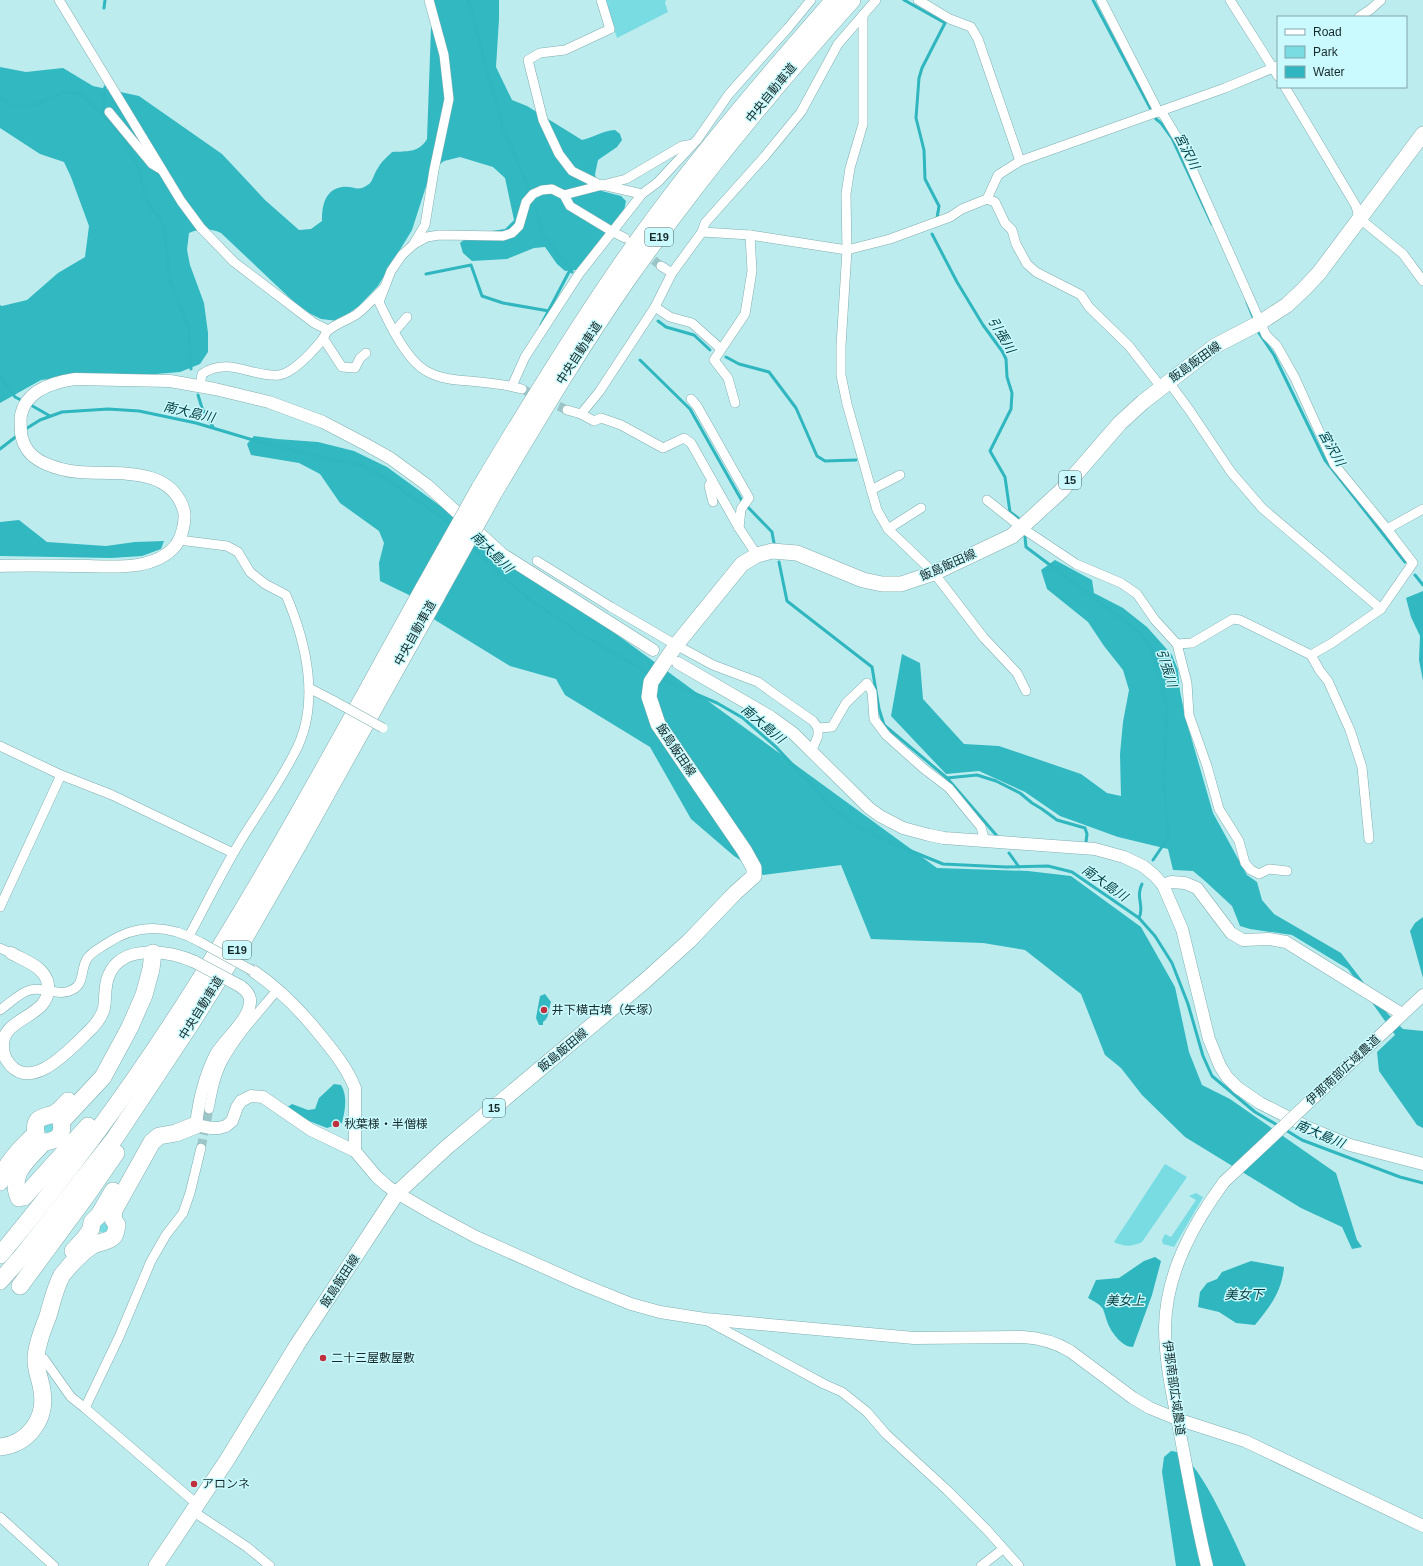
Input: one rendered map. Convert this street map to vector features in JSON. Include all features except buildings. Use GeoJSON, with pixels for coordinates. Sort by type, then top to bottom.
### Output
{"type":"FeatureCollection","features":[{"type":"Feature","properties":{"kind":"highway","name":"中央自動車道"},"geometry":{"type":"LineString","coordinates":[[0,1255],[63,1177],[125,1092],[171,1025],[232,927],[430,592],[487,491],[542,386],[615,274],[665,205],[720,135],[834,0]]}},
{"type":"Feature","properties":{"kind":"highway","name":"中央自動車道"},"geometry":{"type":"LineString","coordinates":[[487,491],[554,393],[627,280],[671,220],[730,143],[796,63],[852,0]]}},
{"type":"Feature","properties":{"kind":"highway","name":"中央自動車道"},"geometry":{"type":"LineString","coordinates":[[0,1280],[22,1256],[115,1138],[190,1025],[245,937],[296,849],[430,592]]}},
{"type":"Feature","properties":{"kind":"highway"},"geometry":{"type":"LineString","coordinates":[[153,953],[151,969],[144,995],[130,1027],[103,1077],[61,1122],[63,1129],[60,1135],[51,1142],[44,1142],[20,1168],[16,1182],[16,1192],[21,1198],[120,1091],[171,1025]]}},
{"type":"Feature","properties":{"kind":"highway"},"geometry":{"type":"LineString","coordinates":[[20,1286],[128,1136],[179,1050],[190,1025]]}},
{"type":"Feature","properties":{"kind":"highway"},"geometry":{"type":"LineString","coordinates":[[0,1182],[4,1168],[36,1133],[35,1127],[38,1121],[42,1117],[53,1115],[61,1109],[97,1071],[114,1056]]}},
{"type":"Feature","properties":{"kind":"highway"},"geometry":{"type":"LineString","coordinates":[[0,1439],[8,1437],[21,1430],[33,1412],[35,1397],[28,1364],[29,1349],[50,1282],[57,1267],[85,1238],[91,1229],[92,1222],[99,1215],[141,1141],[147,1134],[160,1128],[196,1125]]}},
{"type":"Feature","properties":{"kind":"highway"},"geometry":{"type":"LineString","coordinates":[[0,1447],[11,1445],[25,1437],[35,1427],[42,1413],[43,1397],[36,1366],[37,1351],[62,1275],[91,1246],[102,1241],[112,1239],[117,1225],[113,1219],[114,1210],[152,1142],[159,1136],[176,1133],[196,1125]]}},
{"type":"Feature","properties":{"kind":"main road","name":"飯島飯田線"},"geometry":{"type":"LineString","coordinates":[[156,1566],[196,1509],[297,1345],[397,1193],[447,1147],[646,980],[689,941],[735,893],[754,876],[754,868],[744,850],[658,724],[649,697],[651,682],[676,644],[742,564],[757,554],[772,551],[797,553],[863,580],[882,584],[901,584],[934,573],[1012,536],[1061,491],[1120,422],[1164,384],[1215,346],[1261,322],[1287,305],[1304,289],[1318,273],[1423,134]]}},
{"type":"Feature","properties":{"kind":"street"},"geometry":{"type":"LineString","coordinates":[[59,0],[181,201],[201,228],[234,262],[314,323],[328,330]]}},
{"type":"Feature","properties":{"kind":"street"},"geometry":{"type":"LineString","coordinates":[[413,245],[425,225],[434,170],[449,99],[444,55],[430,0]]}},
{"type":"Feature","properties":{"kind":"street"},"geometry":{"type":"LineString","coordinates":[[601,0],[610,29],[564,50],[540,53],[528,60],[543,120],[559,154],[572,171],[601,185],[642,194]]}},
{"type":"Feature","properties":{"kind":"street"},"geometry":{"type":"LineString","coordinates":[[512,386],[525,358],[578,274],[642,194],[658,182],[693,144],[729,94],[811,0]]}},
{"type":"Feature","properties":{"kind":"street"},"geometry":{"type":"LineString","coordinates":[[581,414],[599,392],[654,307],[672,273],[702,232],[705,223],[765,156],[801,112],[838,44],[876,0]]}},
{"type":"Feature","properties":{"kind":"street"},"geometry":{"type":"LineString","coordinates":[[918,0],[950,19],[971,27],[978,40],[1020,160]]}},
{"type":"Feature","properties":{"kind":"street"},"geometry":{"type":"LineString","coordinates":[[1101,0],[1156,111],[1163,114],[1181,144],[1266,335],[1277,346],[1295,378],[1334,464],[1413,563],[1380,609],[1332,643],[1311,655]]}},
{"type":"Feature","properties":{"kind":"street"},"geometry":{"type":"LineString","coordinates":[[987,199],[998,175],[1020,160],[1146,116],[1156,111],[1277,70],[1230,0]]}},
{"type":"Feature","properties":{"kind":"street"},"geometry":{"type":"LineString","coordinates":[[1361,16],[1371,10],[1380,0]]}},
{"type":"Feature","properties":{"kind":"street"},"geometry":{"type":"LineString","coordinates":[[863,15],[864,124],[850,168],[846,194],[847,250],[842,306],[841,346],[841,375],[854,433],[877,510],[888,529],[934,573],[984,638],[1017,673],[1026,690]]}},
{"type":"Feature","properties":{"kind":"street"},"geometry":{"type":"LineString","coordinates":[[1286,88],[1356,206],[1360,218],[1403,254],[1423,280]]}},
{"type":"Feature","properties":{"kind":"street"},"geometry":{"type":"LineString","coordinates":[[109,112],[152,164],[164,172]]}},
{"type":"Feature","properties":{"kind":"street"},"geometry":{"type":"LineString","coordinates":[[564,195],[626,179],[682,146],[693,144]]}},
{"type":"Feature","properties":{"kind":"street"},"geometry":{"type":"LineString","coordinates":[[522,389],[512,386],[455,380],[427,372],[410,356],[393,336],[379,302],[391,270],[402,255],[413,245],[427,237],[439,235],[503,236],[512,233],[519,226],[526,202],[533,194],[542,190],[552,189],[564,195],[570,206],[612,232],[625,238]]}},
{"type":"Feature","properties":{"kind":"street"},"geometry":{"type":"LineString","coordinates":[[702,232],[750,235],[847,250],[890,239],[950,217],[962,209],[987,199],[995,202],[1006,223],[1012,230],[1016,244],[1027,264],[1036,272],[1082,295],[1089,307],[1190,411],[1231,472],[1262,508],[1380,609]]}},
{"type":"Feature","properties":{"kind":"street"},"geometry":{"type":"LineString","coordinates":[[735,403],[728,378],[714,360],[745,314],[752,271],[750,235]]}},
{"type":"Feature","properties":{"kind":"street"},"geometry":{"type":"LineString","coordinates":[[661,266],[672,273]]}},
{"type":"Feature","properties":{"kind":"street"},"geometry":{"type":"LineString","coordinates":[[200,386],[202,374],[215,368],[228,367],[243,369],[267,375],[279,375],[291,371],[323,338],[328,330],[357,314],[384,288]]}},
{"type":"Feature","properties":{"kind":"street"},"geometry":{"type":"LineString","coordinates":[[654,307],[670,317],[692,323],[721,349]]}},
{"type":"Feature","properties":{"kind":"street"},"geometry":{"type":"LineString","coordinates":[[393,336],[408,316]]}},
{"type":"Feature","properties":{"kind":"street"},"geometry":{"type":"LineString","coordinates":[[323,338],[342,367],[355,368],[360,358],[366,353]]}},
{"type":"Feature","properties":{"kind":"street"},"geometry":{"type":"LineString","coordinates":[[0,566],[102,567],[134,565],[156,561],[169,553],[179,540],[184,513],[181,501],[174,492],[161,482],[150,477],[78,472],[58,469],[35,457],[26,450],[22,437],[20,421],[21,414],[26,404],[35,394],[52,383],[75,379],[170,381],[200,386],[269,402],[299,412],[323,422],[390,458],[427,485],[502,554],[653,650]]}},
{"type":"Feature","properties":{"kind":"street"},"geometry":{"type":"LineString","coordinates":[[691,399],[698,406],[749,498],[741,509],[739,528]]}},
{"type":"Feature","properties":{"kind":"street"},"geometry":{"type":"LineString","coordinates":[[567,410],[581,414],[594,421],[601,418],[621,425],[663,448],[684,438],[691,442],[739,528],[757,554]]}},
{"type":"Feature","properties":{"kind":"street"},"geometry":{"type":"LineString","coordinates":[[871,490],[900,475]]}},
{"type":"Feature","properties":{"kind":"street"},"geometry":{"type":"LineString","coordinates":[[712,480],[709,486],[713,502]]}},
{"type":"Feature","properties":{"kind":"street"},"geometry":{"type":"LineString","coordinates":[[987,500],[1022,528],[1076,564],[1121,583],[1137,594],[1155,620],[1177,644],[1187,683],[1189,715],[1207,766],[1219,809],[1238,841],[1245,863],[1251,870],[1259,874],[1270,869],[1287,871]]}},
{"type":"Feature","properties":{"kind":"street"},"geometry":{"type":"LineString","coordinates":[[888,529],[920,508]]}},
{"type":"Feature","properties":{"kind":"street"},"geometry":{"type":"LineString","coordinates":[[1387,529],[1423,509]]}},
{"type":"Feature","properties":{"kind":"street"},"geometry":{"type":"LineString","coordinates":[[179,540],[227,546],[238,552],[250,572],[265,584],[286,595],[292,609],[304,650],[309,688],[307,714],[302,735],[295,754],[233,854],[189,936]]}},
{"type":"Feature","properties":{"kind":"street"},"geometry":{"type":"LineString","coordinates":[[537,561],[611,607],[713,665],[758,682],[813,721],[818,728],[818,736],[812,752]]}},
{"type":"Feature","properties":{"kind":"street"},"geometry":{"type":"LineString","coordinates":[[1177,644],[1192,643],[1232,619],[1240,620],[1311,655],[1320,672],[1328,681],[1350,730],[1362,767],[1370,839]]}},
{"type":"Feature","properties":{"kind":"street"},"geometry":{"type":"LineString","coordinates":[[678,663],[771,717],[793,733],[859,799],[874,812],[892,823],[914,832],[944,838],[1081,848],[1109,852],[1143,866],[1163,885],[1182,929],[1209,1038],[1220,1066],[1227,1077],[1238,1088],[1260,1103],[1309,1128],[1350,1145],[1423,1164]]}},
{"type":"Feature","properties":{"kind":"street"},"geometry":{"type":"LineString","coordinates":[[818,728],[832,726],[846,703],[867,683],[872,692],[874,719],[886,735],[923,768],[949,788],[981,827],[985,842]]}},
{"type":"Feature","properties":{"kind":"street"},"geometry":{"type":"LineString","coordinates":[[309,688],[383,728]]}},
{"type":"Feature","properties":{"kind":"street"},"geometry":{"type":"LineString","coordinates":[[0,746],[61,775],[112,795],[233,854]]}},
{"type":"Feature","properties":{"kind":"street"},"geometry":{"type":"LineString","coordinates":[[0,907],[61,775]]}},
{"type":"Feature","properties":{"kind":"street"},"geometry":{"type":"LineString","coordinates":[[1163,885],[1171,882],[1185,883],[1197,888],[1231,934],[1243,940],[1269,940],[1286,942],[1402,1014]]}},
{"type":"Feature","properties":{"kind":"street"},"geometry":{"type":"LineString","coordinates":[[0,1010],[30,990],[66,992],[78,987],[81,982],[86,960],[116,938],[131,931],[156,928],[189,936],[253,971],[278,989],[300,1012],[338,1058],[352,1079],[355,1088],[355,1151]]}},
{"type":"Feature","properties":{"kind":"street"},"geometry":{"type":"LineString","coordinates":[[5,950],[40,969],[45,976],[48,991],[48,996],[40,1007],[12,1026],[4,1038],[4,1057],[16,1070],[24,1073],[41,1072],[50,1066],[92,1029],[104,1010],[106,984],[109,974],[114,966],[129,956],[139,953],[153,953],[172,955],[195,962],[246,990],[250,996],[251,1002],[245,1016],[222,1045],[210,1067],[200,1096],[196,1125],[211,1128],[226,1126],[232,1122],[237,1107],[241,1101],[251,1096],[256,1096],[270,1101],[299,1122],[322,1136],[355,1151],[376,1176],[397,1193],[476,1237],[578,1283],[632,1304],[660,1312],[705,1319],[914,1338],[1023,1336],[1040,1338],[1070,1351],[1098,1370],[1133,1398],[1150,1408],[1245,1441],[1423,1526]]}},
{"type":"Feature","properties":{"kind":"street"},"geometry":{"type":"LineString","coordinates":[[209,1109],[213,1090],[223,1062],[238,1038],[278,989]]}},
{"type":"Feature","properties":{"kind":"street","name":"伊那南部広域農道"},"geometry":{"type":"LineString","coordinates":[[1206,1566],[1167,1359],[1165,1326],[1169,1293],[1180,1255],[1201,1216],[1224,1182],[1423,995]]}},
{"type":"Feature","properties":{"kind":"street"},"geometry":{"type":"LineString","coordinates":[[85,1408],[119,1337],[151,1261],[166,1235],[183,1213],[190,1193],[201,1148]]}},
{"type":"Feature","properties":{"kind":"street"},"geometry":{"type":"LineString","coordinates":[[705,1319],[726,1332],[842,1392],[867,1412],[886,1434],[947,1490],[1019,1566]]}},
{"type":"Feature","properties":{"kind":"street"},"geometry":{"type":"LineString","coordinates":[[44,1359],[71,1397],[196,1509],[270,1566]]}},
{"type":"Feature","properties":{"kind":"street"},"geometry":{"type":"LineString","coordinates":[[0,1517],[54,1566]]}},
{"type":"Feature","properties":{"kind":"street"},"geometry":{"type":"LineString","coordinates":[[981,1566],[1003,1549]]}},
{"type":"Feature","properties":{"kind":"green space"},"geometry":{"type":"Polygon","coordinates":[[[604,0],[666,0],[665,3],[668,12],[617,38],[604,0]]]}},
{"type":"Feature","properties":{"kind":"green space"},"geometry":{"type":"Polygon","coordinates":[[[49,1123],[54,1128],[49,1133],[44,1128],[49,1123]]]}},
{"type":"Feature","properties":{"kind":"green space"},"geometry":{"type":"Polygon","coordinates":[[[1165,1164],[1187,1177],[1142,1242],[1128,1246],[1114,1242],[1165,1164]]]}},
{"type":"Feature","properties":{"kind":"green space"},"geometry":{"type":"Polygon","coordinates":[[[1196,1193],[1203,1197],[1174,1247],[1163,1244],[1162,1240],[1165,1234],[1171,1237],[1196,1200],[1189,1196],[1196,1193]]]}},
{"type":"Feature","properties":{"kind":"green space"},"geometry":{"type":"Polygon","coordinates":[[[102,1223],[106,1223],[109,1228],[106,1233],[102,1233],[99,1230],[99,1226],[102,1223]]]}},
{"type":"Feature","properties":{"kind":"shaded area"},"geometry":{"type":"Polygon","coordinates":[[[432,0],[499,0],[496,67],[512,100],[527,106],[582,140],[615,130],[620,134],[622,140],[617,147],[598,160],[595,174],[598,190],[621,196],[626,201],[624,211],[576,270],[565,271],[557,264],[545,247],[534,248],[507,259],[472,261],[463,253],[460,243],[471,234],[505,229],[514,220],[505,178],[493,167],[460,157],[444,161],[431,171],[412,230],[378,286],[359,306],[338,321],[321,319],[295,303],[221,233],[209,229],[198,230],[189,233],[187,250],[190,265],[204,303],[208,333],[208,352],[200,364],[180,372],[144,375],[98,373],[41,380],[0,403],[0,305],[2,306],[27,300],[58,273],[85,257],[89,226],[64,162],[40,154],[0,128],[0,67],[26,72],[63,68],[93,86],[139,96],[222,154],[265,200],[299,230],[311,229],[322,221],[325,200],[331,192],[342,187],[365,187],[370,183],[381,164],[392,152],[416,149],[424,144],[427,139],[432,0]]]}},
{"type":"Feature","properties":{"kind":"shaded area"},"geometry":{"type":"Polygon","coordinates":[[[254,436],[318,442],[354,451],[387,467],[937,868],[1028,871],[1071,876],[1141,927],[1175,987],[1189,1052],[1202,1085],[1230,1099],[1336,1173],[1357,1240],[1362,1247],[1352,1249],[1342,1227],[1301,1208],[1185,1137],[1142,1095],[1121,1068],[1105,1055],[1081,994],[1025,950],[983,943],[871,939],[841,865],[763,875],[734,856],[691,819],[650,747],[565,695],[556,679],[510,666],[435,620],[409,595],[380,581],[379,563],[384,543],[379,531],[340,503],[320,474],[299,463],[251,455],[247,444],[254,436]]]}},
{"type":"Feature","properties":{"kind":"shaded area"},"geometry":{"type":"Polygon","coordinates":[[[19,520],[47,542],[106,546],[135,542],[164,541],[161,549],[142,556],[111,558],[0,556],[0,522],[19,520]]]}},
{"type":"Feature","properties":{"kind":"shaded area"},"geometry":{"type":"Polygon","coordinates":[[[1055,560],[1092,580],[1094,593],[1123,608],[1147,627],[1172,655],[1178,670],[1185,716],[1213,813],[1247,875],[1257,882],[1262,900],[1274,914],[1341,953],[1388,1014],[1403,1029],[1423,1031],[1423,1128],[1417,1125],[1379,1071],[1377,1052],[1395,1035],[1348,969],[1292,935],[1250,929],[1240,926],[1232,906],[1205,881],[1193,871],[1173,870],[1168,849],[1118,837],[1060,816],[1025,792],[979,771],[946,774],[891,716],[902,654],[920,663],[923,699],[964,744],[999,746],[1081,774],[1107,793],[1121,796],[1120,754],[1123,722],[1129,690],[1123,670],[1104,646],[1088,622],[1047,589],[1041,570],[1055,560]]]}},
{"type":"Feature","properties":{"kind":"shaded area"},"geometry":{"type":"Polygon","coordinates":[[[1423,591],[1423,681],[1419,660],[1420,636],[1411,617],[1406,598],[1423,591]]]}},
{"type":"Feature","properties":{"kind":"shaded area"},"geometry":{"type":"Polygon","coordinates":[[[1423,917],[1423,978],[1410,931],[1415,923],[1423,917]]]}},
{"type":"Feature","properties":{"kind":"shaded area"},"geometry":{"type":"Polygon","coordinates":[[[545,994],[551,1002],[547,1018],[543,1022],[543,1025],[539,1025],[536,1018],[540,996],[545,994]]]}},
{"type":"Feature","properties":{"kind":"shaded area"},"geometry":{"type":"Polygon","coordinates":[[[334,1084],[341,1085],[345,1094],[345,1109],[342,1123],[327,1128],[309,1121],[286,1108],[292,1104],[308,1110],[315,1109],[319,1098],[334,1084]]]}},
{"type":"Feature","properties":{"kind":"shaded area"},"geometry":{"type":"Polygon","coordinates":[[[1171,1451],[1180,1453],[1199,1474],[1226,1522],[1246,1566],[1176,1566],[1162,1472],[1164,1457],[1171,1451]]]}},
{"type":"Feature","properties":{"kind":"water","name":"美女上"},"geometry":{"type":"Polygon","coordinates":[[[1155,1257],[1161,1261],[1152,1295],[1133,1347],[1125,1345],[1112,1331],[1103,1309],[1096,1302],[1088,1298],[1096,1280],[1119,1278],[1144,1261],[1155,1257]]]}},
{"type":"Feature","properties":{"kind":"water","name":"美女下"},"geometry":{"type":"Polygon","coordinates":[[[1251,1261],[1284,1267],[1281,1284],[1278,1291],[1266,1312],[1255,1325],[1236,1323],[1219,1312],[1198,1307],[1200,1292],[1207,1283],[1217,1279],[1222,1272],[1251,1261]]]}},
{"type":"Feature","properties":{"kind":"waterway"},"geometry":{"type":"LineString","coordinates":[[104,8],[105,0]]}},
{"type":"Feature","properties":{"kind":"waterway"},"geometry":{"type":"LineString","coordinates":[[468,0],[502,125],[529,190]]}},
{"type":"Feature","properties":{"kind":"waterway","name":"引張川"},"geometry":{"type":"LineString","coordinates":[[904,0],[945,23],[922,68],[919,78],[916,118],[924,150],[925,179],[939,206],[937,218]]}},
{"type":"Feature","properties":{"kind":"waterway","name":"宮沢川"},"geometry":{"type":"LineString","coordinates":[[1093,0],[1156,119],[1161,123],[1172,138],[1212,224]]}},
{"type":"Feature","properties":{"kind":"waterway"},"geometry":{"type":"LineString","coordinates":[[102,114],[105,87]]}},
{"type":"Feature","properties":{"kind":"waterway"},"geometry":{"type":"LineString","coordinates":[[0,98],[13,106],[35,105],[63,92],[81,94],[125,139],[140,171],[144,194],[153,211],[159,216],[164,228],[170,281],[189,329],[191,369]]}},
{"type":"Feature","properties":{"kind":"waterway"},"geometry":{"type":"LineString","coordinates":[[536,208],[543,234],[572,272]]}},
{"type":"Feature","properties":{"kind":"waterway","name":"引張川"},"geometry":{"type":"LineString","coordinates":[[932,234],[957,282],[1006,359],[1007,377],[1012,393],[1011,409],[990,451],[1005,477],[1010,512],[1018,518]]}},
{"type":"Feature","properties":{"kind":"waterway"},"geometry":{"type":"LineString","coordinates":[[426,274],[471,265],[482,296],[503,303],[549,311]]}},
{"type":"Feature","properties":{"kind":"waterway"},"geometry":{"type":"LineString","coordinates":[[541,325],[570,270]]}},
{"type":"Feature","properties":{"kind":"waterway","name":"宮沢川"},"geometry":{"type":"LineString","coordinates":[[1247,302],[1253,317]]}},
{"type":"Feature","properties":{"kind":"waterway"},"geometry":{"type":"LineString","coordinates":[[658,321],[666,327],[694,335],[710,350]]}},
{"type":"Feature","properties":{"kind":"waterway","name":"宮沢川"},"geometry":{"type":"LineString","coordinates":[[1259,333],[1274,355],[1325,460],[1405,562]]}},
{"type":"Feature","properties":{"kind":"waterway"},"geometry":{"type":"LineString","coordinates":[[726,357],[739,364],[769,372],[796,408],[817,456],[825,461],[856,460]]}},
{"type":"Feature","properties":{"kind":"waterway"},"geometry":{"type":"LineString","coordinates":[[640,360],[690,409],[742,501],[772,532],[774,543]]}},
{"type":"Feature","properties":{"kind":"waterway"},"geometry":{"type":"LineString","coordinates":[[0,376],[15,397],[25,402]]}},
{"type":"Feature","properties":{"kind":"waterway"},"geometry":{"type":"LineString","coordinates":[[198,395],[202,408],[213,427]]}},
{"type":"Feature","properties":{"kind":"waterway"},"geometry":{"type":"LineString","coordinates":[[29,404],[50,416]]}},
{"type":"Feature","properties":{"kind":"waterway","name":"南大島川"},"geometry":{"type":"LineString","coordinates":[[24,430],[40,420],[62,412],[108,409],[139,411],[196,423],[273,446],[322,458],[361,465],[380,475],[443,518],[452,526]]}},
{"type":"Feature","properties":{"kind":"waterway","name":"南大島川"},"geometry":{"type":"LineString","coordinates":[[0,449],[18,435]]}},
{"type":"Feature","properties":{"kind":"waterway","name":"引張川"},"geometry":{"type":"LineString","coordinates":[[1025,537],[1026,547],[1138,631],[1152,650],[1167,706],[1164,780],[1168,838],[1153,860]]}},
{"type":"Feature","properties":{"kind":"waterway","name":"南大島川"},"geometry":{"type":"LineString","coordinates":[[471,546],[504,578],[529,599],[578,632],[651,675]]}},
{"type":"Feature","properties":{"kind":"waterway"},"geometry":{"type":"LineString","coordinates":[[779,562],[787,601],[872,667],[879,709],[884,725],[947,778],[997,836]]}},
{"type":"Feature","properties":{"kind":"waterway","name":"宮沢川"},"geometry":{"type":"LineString","coordinates":[[1415,575],[1423,585]]}},
{"type":"Feature","properties":{"kind":"waterway","name":"南大島川"},"geometry":{"type":"LineString","coordinates":[[658,678],[717,703],[743,718],[776,747],[833,808],[853,824],[889,842],[943,864],[1006,867],[1048,866],[1072,872],[1139,918],[1155,936],[1172,963],[1188,1004],[1203,1056],[1212,1076],[1255,1112],[1279,1126]]}},
{"type":"Feature","properties":{"kind":"waterway"},"geometry":{"type":"LineString","coordinates":[[947,778],[977,775],[996,781],[1020,793],[1057,820],[1085,828],[1087,834],[1086,842]]}},
{"type":"Feature","properties":{"kind":"waterway"},"geometry":{"type":"LineString","coordinates":[[1009,853],[1019,867]]}},
{"type":"Feature","properties":{"kind":"waterway","name":"引張川"},"geometry":{"type":"LineString","coordinates":[[1139,918],[1141,914],[1139,894],[1142,884]]}},
{"type":"Feature","properties":{"kind":"waterway","name":"南大島川"},"geometry":{"type":"LineString","coordinates":[[1284,1129],[1302,1140],[1400,1177],[1423,1183]]}},
{"type":"Feature","properties":{"kind":"tunnel"},"geometry":{"type":"LineString","coordinates":[[643,252],[661,266]]}},
{"type":"Feature","properties":{"kind":"tunnel"},"geometry":{"type":"LineString","coordinates":[[522,389],[567,410]]}},
{"type":"Feature","properties":{"kind":"tunnel"},"geometry":{"type":"LineString","coordinates":[[201,1148],[209,1109]]}},
{"type":"Feature","properties":{"kind":"place","name":"井下横古墳（矢塚）"},"geometry":{"type":"Point","coordinates":[544,1010]}},
{"type":"Feature","properties":{"kind":"place","name":"秋葉様・半僧様"},"geometry":{"type":"Point","coordinates":[336,1124]}},
{"type":"Feature","properties":{"kind":"place","name":"二十三屋敷屋敷"},"geometry":{"type":"Point","coordinates":[323,1358]}},
{"type":"Feature","properties":{"kind":"place","name":"アロンネ"},"geometry":{"type":"Point","coordinates":[194,1484]}}]}
